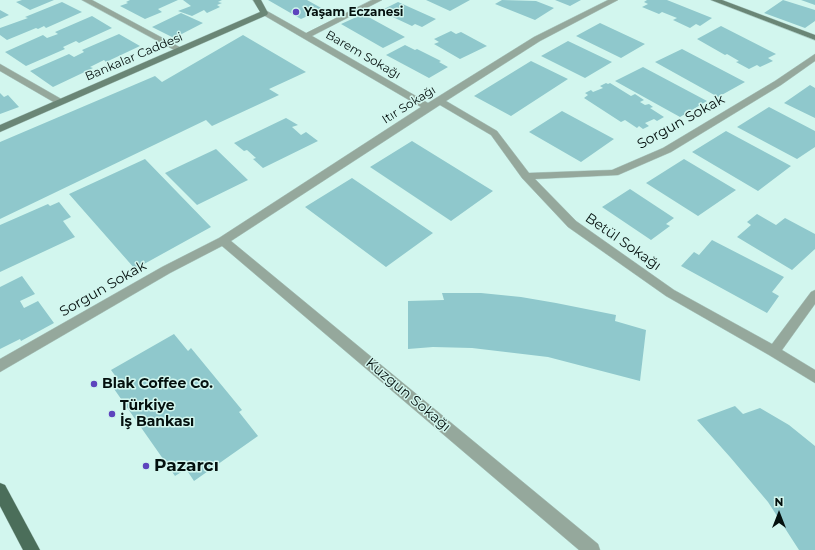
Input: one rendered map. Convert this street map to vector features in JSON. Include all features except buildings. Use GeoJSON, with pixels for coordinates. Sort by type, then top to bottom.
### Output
{"type":"FeatureCollection","features":[{"type":"Feature","properties":{"kind":"main road"},"geometry":{"type":"LineString","coordinates":[[0,490],[32,550]]}},
{"type":"Feature","properties":{"kind":"street"},"geometry":{"type":"LineString","coordinates":[[86,0],[181,50]]}},
{"type":"Feature","properties":{"kind":"street"},"geometry":{"type":"LineString","coordinates":[[257,0],[264,13]]}},
{"type":"Feature","properties":{"kind":"street"},"geometry":{"type":"LineString","coordinates":[[306,36],[378,0]]}},
{"type":"Feature","properties":{"kind":"street","name":"Itır Sokağı"},"geometry":{"type":"LineString","coordinates":[[223,241],[428,107],[440,101],[538,39],[614,0]]}},
{"type":"Feature","properties":{"kind":"street"},"geometry":{"type":"LineString","coordinates":[[715,0],[815,38]]}},
{"type":"Feature","properties":{"kind":"street","name":"Bankalar Caddesi"},"geometry":{"type":"LineString","coordinates":[[0,129],[264,13]]}},
{"type":"Feature","properties":{"kind":"street","name":"Barem Sokağı"},"geometry":{"type":"LineString","coordinates":[[264,13],[428,107]]}},
{"type":"Feature","properties":{"kind":"street","name":"Sorgun Sokak"},"geometry":{"type":"LineString","coordinates":[[526,176],[614,173],[667,150],[778,83],[815,58]]}},
{"type":"Feature","properties":{"kind":"street"},"geometry":{"type":"LineString","coordinates":[[0,67],[60,102]]}},
{"type":"Feature","properties":{"kind":"street","name":"Betül Sokağı"},"geometry":{"type":"LineString","coordinates":[[440,101],[494,133],[526,176],[572,224],[670,293],[774,351],[815,377]]}},
{"type":"Feature","properties":{"kind":"street","name":"Sorgun Sokak"},"geometry":{"type":"LineString","coordinates":[[0,366],[166,270],[223,241]]}},
{"type":"Feature","properties":{"kind":"street","name":"Kuzgun Sokağı"},"geometry":{"type":"LineString","coordinates":[[223,241],[592,550]]}},
{"type":"Feature","properties":{"kind":"street"},"geometry":{"type":"LineString","coordinates":[[774,351],[815,295]]}},
{"type":"Feature","properties":{"kind":"place","name":"Yaşam Eczanesi"},"geometry":{"type":"Point","coordinates":[296,12]}},
{"type":"Feature","properties":{"kind":"place","name":"Blak Coffee Co."},"geometry":{"type":"Point","coordinates":[94,384]}},
{"type":"Feature","properties":{"kind":"place","name":"Türkiye İş Bankası"},"geometry":{"type":"Point","coordinates":[112,414]}},
{"type":"Feature","properties":{"kind":"place","name":"Pazarcı"},"geometry":{"type":"Point","coordinates":[146,466]}}]}
